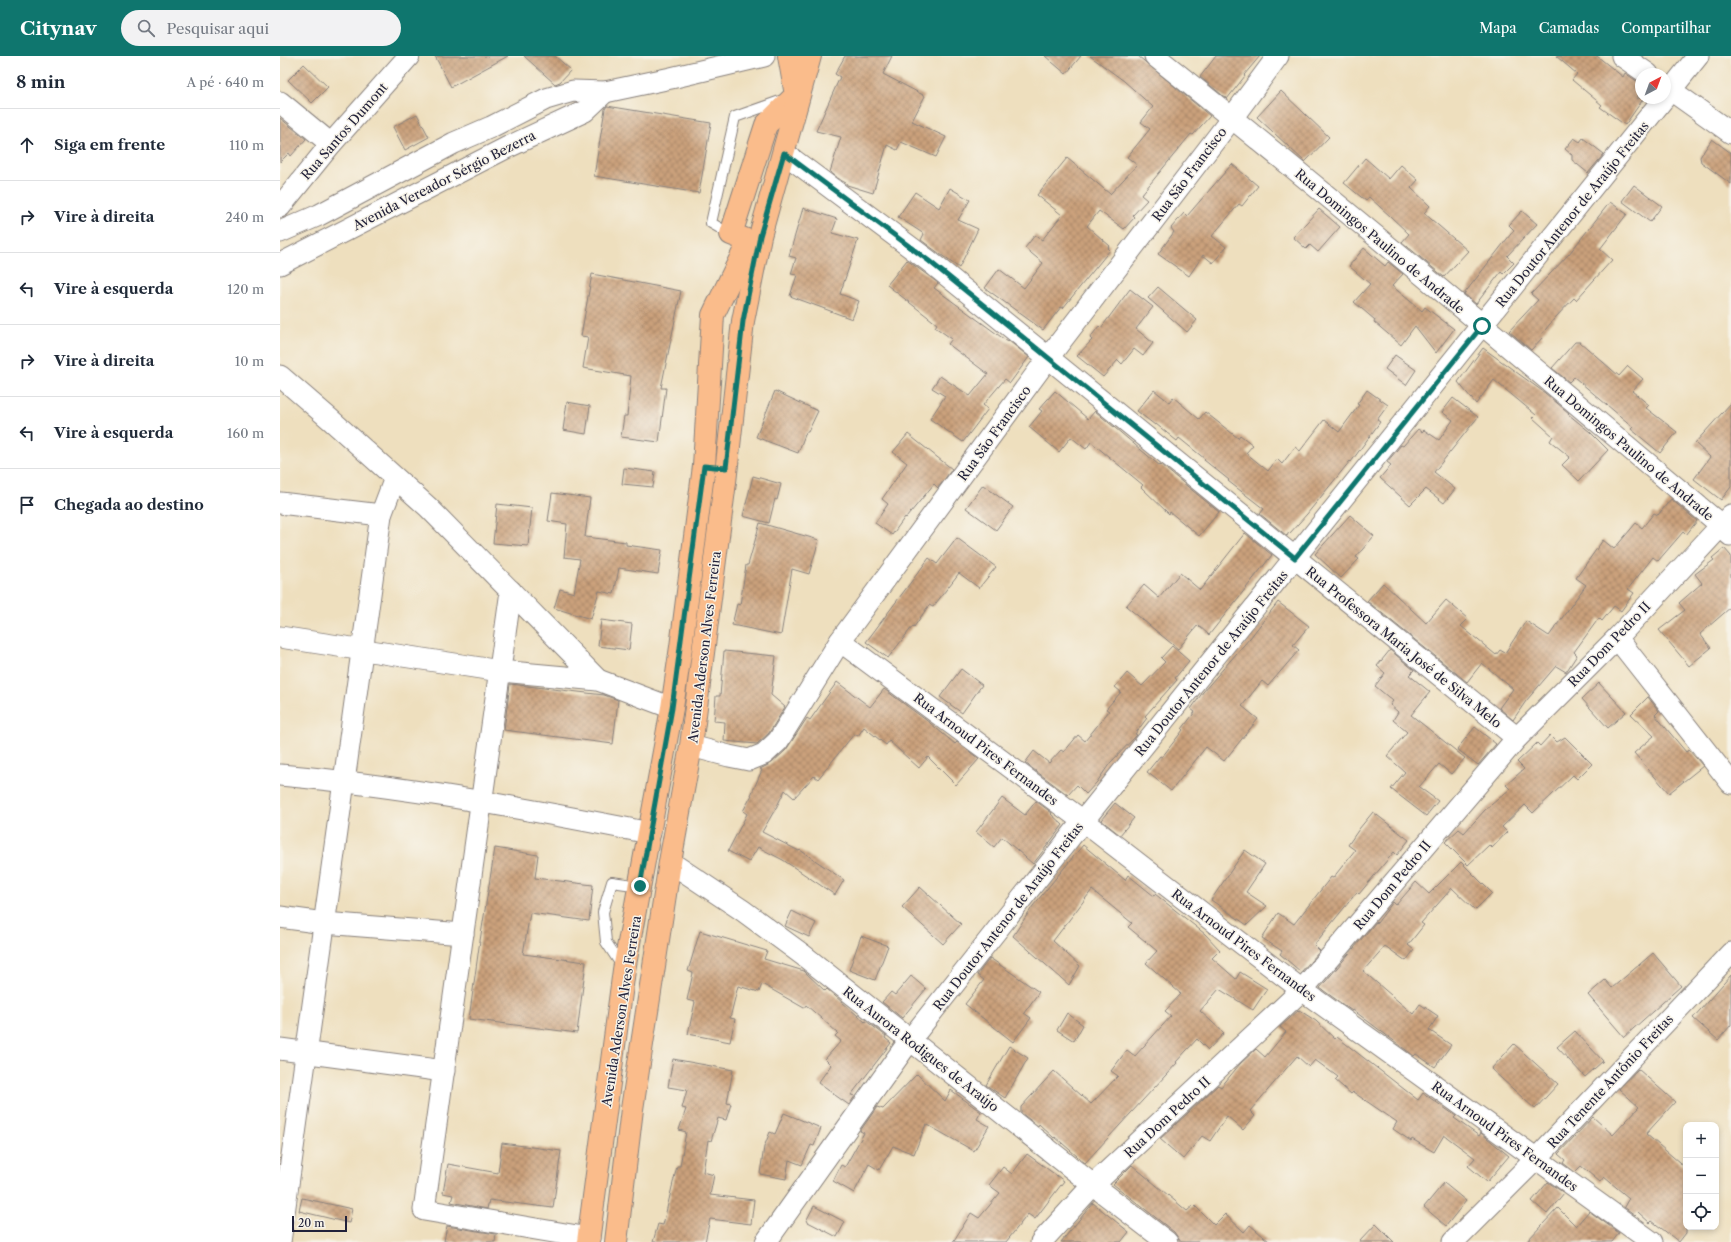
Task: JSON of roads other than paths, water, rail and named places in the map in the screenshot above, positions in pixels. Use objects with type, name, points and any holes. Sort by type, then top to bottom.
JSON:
[{"type":"main road","points":[[749,241],[731,234],[766,125],[796,95],[789,56]]},
{"type":"main road","name":"Avenida Aderson Alves Ferreira","points":[[616,1242],[632,1109],[670,862],[691,746],[743,321],[760,236],[810,56]]},
{"type":"main road","name":"Avenida Aderson Alves Ferreira","points":[[588,1240],[624,970],[672,708],[704,466],[713,315],[749,241]]},
{"type":"street","name":"Rua Santos Dumont","points":[[280,207],[331,144],[409,56]]},
{"type":"street","name":"Avenida Vereador Sérgio Bezerra","points":[[280,232],[319,215],[454,143],[491,127],[546,99],[573,91],[605,92],[764,56]]},
{"type":"street","name":"Rua Domingos Paulino de Andrade","points":[[1155,56],[1232,118],[1482,326],[1728,526]]},
{"type":"street","name":"Rua São Francisco","points":[[691,746],[749,760],[764,754],[782,736],[840,641],[1048,358],[1278,56]]},
{"type":"street","points":[[1622,56],[1639,68]]},
{"type":"street","name":"Rua Doutor Antenor de Araújo Freitas","points":[[1671,85],[1698,56]]},
{"type":"street","points":[[1671,90],[1731,133]]},
{"type":"street","name":"Avenida Vereador Sérgio Bezerra","points":[[280,264],[506,148],[584,111],[605,92]]},
{"type":"street","points":[[280,102],[331,144]]},
{"type":"street","name":"Rua Doutor Antenor de Araújo Freitas","points":[[766,1242],[910,1040],[1083,821],[1482,326],[1655,104]]},
{"type":"street","name":"Rua Professora Maria José de Silva Melo","points":[[784,153],[929,261],[1517,738]]},
{"type":"street","points":[[280,376],[428,507],[598,680]]},
{"type":"street","points":[[704,466],[726,468]]},
{"type":"street","points":[[280,1242],[283,1193],[306,1051],[381,515],[395,478]]},
{"type":"street","points":[[280,503],[381,515]]},
{"type":"street","name":"Rua Dom Pedro II","points":[[1041,1242],[1093,1185],[1302,990],[1517,738],[1728,526]]},
{"type":"street","points":[[511,591],[424,1210],[588,1240]]},
{"type":"street","points":[[280,637],[500,671],[598,680],[672,708]]},
{"type":"street","points":[[1617,638],[1731,783]]},
{"type":"street","name":"Rua Arnoud Pires Fernandes","points":[[840,641],[1083,821],[1302,990],[1652,1242]]},
{"type":"street","points":[[280,775],[344,780],[482,801],[650,833]]},
{"type":"street","name":"Rua Aurora Rodigues de Araújo","points":[[670,862],[742,910],[803,955],[1167,1242]]},
{"type":"street","points":[[280,917],[324,924],[463,934]]},
{"type":"street","name":"Rua Tenente Antônio Freitas","points":[[1453,1242],[1536,1159],[1731,953]]},
{"type":"street","points":[[280,1049],[306,1051],[444,1071]]},
{"type":"lane","points":[[749,241],[726,232],[711,223],[735,117],[796,95]]},
{"type":"lane","points":[[624,970],[606,942],[603,912],[612,882],[640,886]]}]
